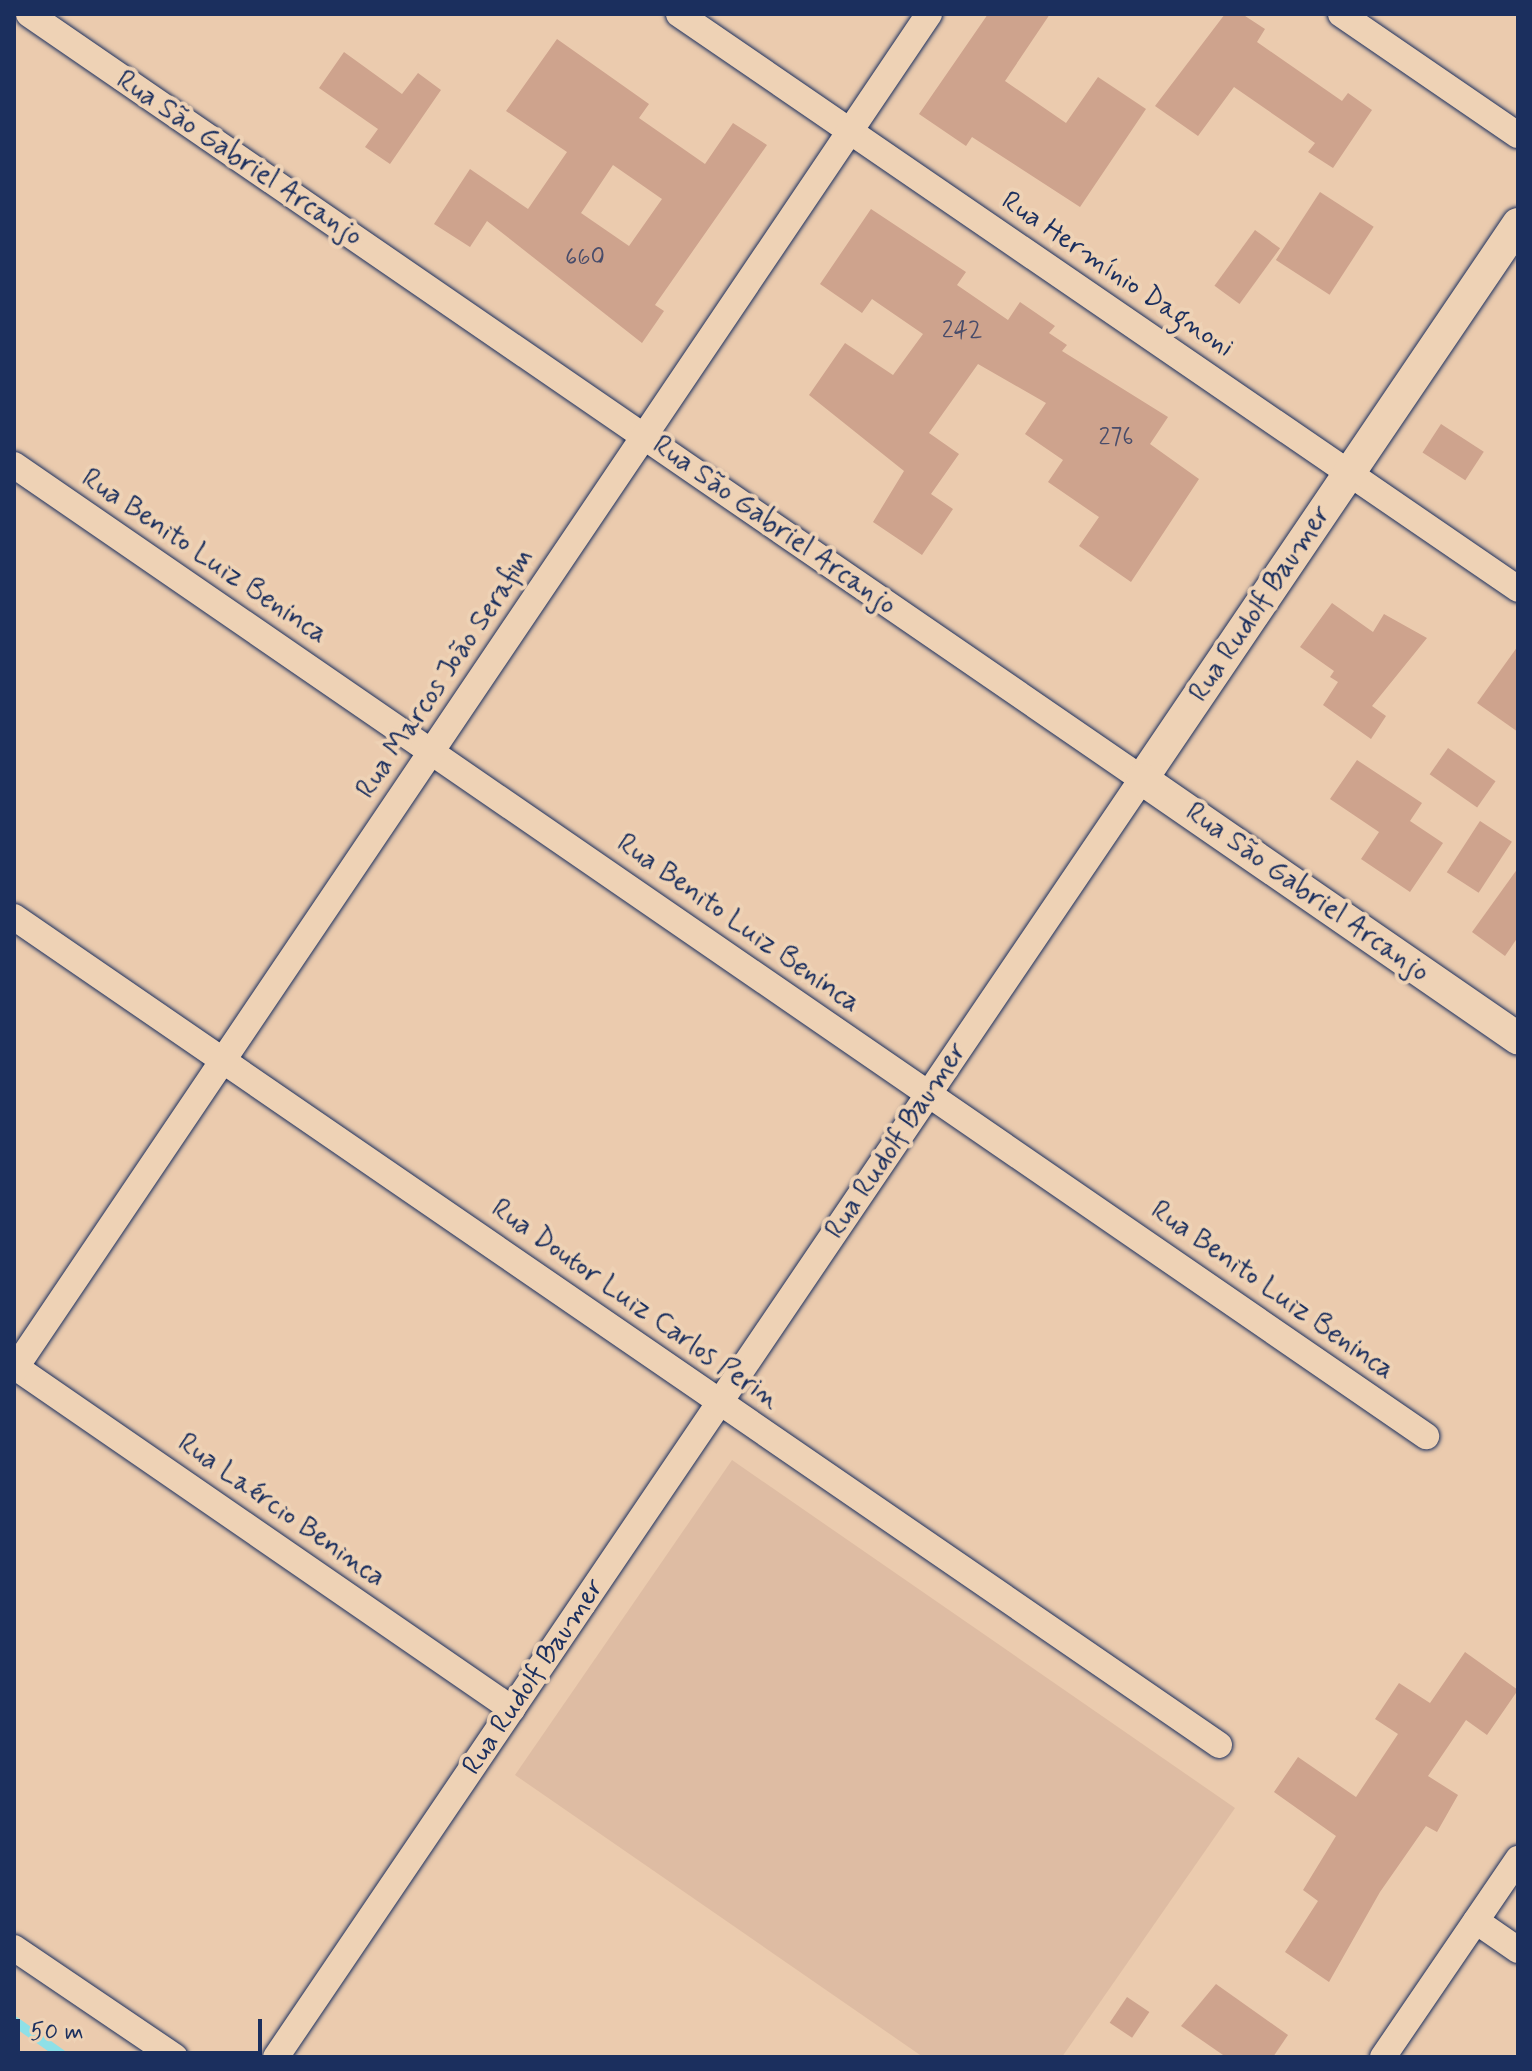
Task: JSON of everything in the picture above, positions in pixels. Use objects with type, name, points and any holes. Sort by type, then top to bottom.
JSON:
[{"type":"street","name":"Rua São Gabriel Arcanjo","points":[[29,14],[1518,1038]]},
{"type":"street","name":"Rua Hermínio Dagnoni","points":[[679,14],[1518,589]]},
{"type":"street","name":"Rua Marcos João Serafim","points":[[15,1368],[929,14]]},
{"type":"street","points":[[1341,14],[1518,135]]},
{"type":"street","name":"Rua Rudolf Baumer","points":[[276,2057],[1518,224]]},
{"type":"street","name":"Rua Benito Luiz Beninca","points":[[14,465],[1426,1436]]},
{"type":"street","name":"Rua Doutor Luiz Carlos Perin","points":[[14,917],[1219,1745]]},
{"type":"street","name":"Rua Laércio Beninca","points":[[15,1368],[512,1709]]},
{"type":"street","points":[[1383,2057],[1518,1859]]},
{"type":"street","points":[[1476,1921],[1518,1950]]},
{"type":"street","points":[[14,1948],[175,2057]]},
{"type":"shaded area","points":[[732,1460],[1235,1808],[1062,2057],[923,2057],[515,1775]]},
{"type":"building","points":[[988,14],[1050,14],[1005,81],[1066,123],[1098,77],[1146,109],[1080,207],[972,137],[966,146],[919,114]]},
{"type":"building","points":[[1225,14],[1242,14],[1265,29],[1257,42],[1342,101],[1348,93],[1372,110],[1333,168],[1308,152],[1315,143],[1234,87],[1198,136],[1155,106]]},
{"type":"building","points":[[557,39],[649,104],[639,118],[705,164],[733,123],[767,145],[655,305],[664,311],[642,343],[487,221],[470,247],[434,224],[470,169],[528,209],[567,152],[506,111]],"holes":[[[613,165],[662,199],[629,246],[581,213]]]},
{"type":"building","points":[[344,52],[402,94],[418,73],[441,90],[390,164],[365,147],[378,129],[319,88]]},
{"type":"building","points":[[1320,192],[1374,227],[1330,295],[1276,260]]},
{"type":"building","points":[[871,209],[966,272],[957,285],[1008,320],[1020,302],[1055,326],[1049,333],[1067,345],[1062,351],[1168,417],[1150,444],[1199,479],[1131,582],[1079,546],[1099,517],[1048,482],[1063,460],[1025,434],[1046,403],[978,364],[929,433],[959,454],[931,494],[953,509],[922,555],[873,522],[904,471],[809,395],[845,343],[893,375],[923,334],[872,299],[862,313],[820,284]]},
{"type":"building","points":[[1255,230],[1280,248],[1240,304],[1214,286]]},
{"type":"building","points":[[1441,424],[1484,452],[1465,480],[1422,453]]},
{"type":"building","points":[[1332,603],[1373,632],[1384,614],[1427,638],[1372,706],[1386,716],[1371,739],[1323,705],[1338,682],[1330,677],[1334,671],[1300,647]]},
{"type":"building","points":[[1518,646],[1518,732],[1477,703]]},
{"type":"building","points":[[1448,748],[1496,781],[1477,807],[1430,774]]},
{"type":"building","points":[[1357,760],[1422,803],[1410,821],[1443,843],[1410,892],[1361,859],[1379,832],[1330,799]]},
{"type":"building","points":[[1480,821],[1512,842],[1479,893],[1447,872]]},
{"type":"building","points":[[1518,868],[1518,937],[1505,956],[1472,932]]},
{"type":"building","points":[[1465,1652],[1518,1690],[1487,1735],[1466,1720],[1428,1776],[1458,1795],[1437,1832],[1426,1826],[1380,1892],[1329,1982],[1285,1952],[1318,1901],[1303,1890],[1336,1836],[1274,1792],[1298,1757],[1356,1797],[1398,1734],[1375,1719],[1399,1683],[1430,1703]]},
{"type":"building","points":[[1216,1984],[1288,2035],[1273,2057],[1226,2057],[1181,2026]]},
{"type":"building","points":[[1127,1997],[1149,2012],[1132,2038],[1110,2023]]},
{"type":"waterway","points":[[14,2021],[65,2057]]}]
